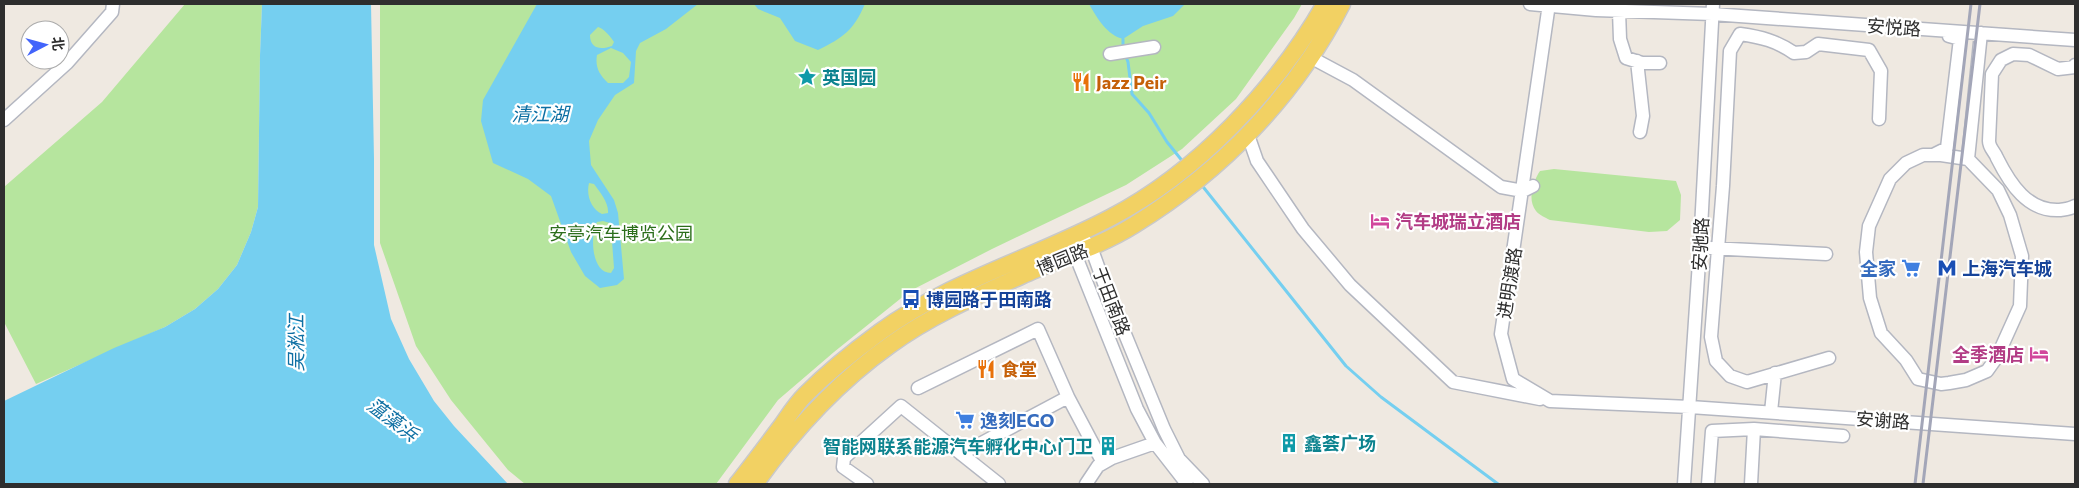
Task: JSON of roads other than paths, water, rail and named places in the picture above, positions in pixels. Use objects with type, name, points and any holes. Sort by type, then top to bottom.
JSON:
[{"type":"main road","name":"博园路","points":[[737,484],[804,396],[881,331],[954,287],[1110,218],[1166,181],[1208,147],[1228,129],[1268,86],[1292,56],[1325,4]]},
{"type":"main road","name":"博园路","points":[[755,484],[802,425],[859,369],[892,344],[962,303],[1026,274],[1091,248],[1133,227],[1180,196],[1248,135],[1280,100],[1342,4]]},
{"type":"street","points":[[4,120],[67,63],[112,12],[113,4]]},
{"type":"street","name":"安悦路","points":[[1530,4],[1619,11],[1712,9],[1982,34],[2075,40]]},
{"type":"street","name":"进明渡路","points":[[1549,5],[1528,189],[1501,334],[1513,379],[1550,401],[1690,407]]},
{"type":"street","name":"安驰路","points":[[1684,484],[1700,248],[1712,9]]},
{"type":"street","points":[[1619,11],[1620,39],[1626,58],[1660,63]]},
{"type":"street","points":[[1933,155],[1947,148],[1953,105],[1960,39],[1949,36],[1949,31]]},
{"type":"street","points":[[1829,358],[1747,382],[1730,376],[1716,361],[1711,337],[1730,51],[1740,34],[1762,37],[1782,45],[1794,54],[1806,52],[1818,44],[1869,50],[1881,71],[1879,119]]},
{"type":"street","points":[[1968,159],[1982,34]]},
{"type":"street","points":[[1110,54],[1154,47]]},
{"type":"street","points":[[2075,65],[2058,69],[2029,55],[2013,54],[2001,60],[1992,74],[1989,141],[1989,146],[1994,151],[2002,169],[2031,204],[2048,210],[2071,209],[2075,206]]},
{"type":"street","points":[[1310,56],[1352,80],[1501,187],[1528,189]]},
{"type":"street","points":[[1637,61],[1643,116],[1640,132]]},
{"type":"street","points":[[1248,135],[1257,161],[1303,229],[1344,278],[1453,382],[1550,401]]},
{"type":"street","points":[[1923,155],[1968,159],[1998,190],[2010,215],[2022,256],[2020,306],[1997,357],[1987,371],[1966,380],[1941,384],[1918,379],[1906,360],[1881,333],[1870,298],[1866,252],[1869,226],[1890,179],[1906,163],[1923,155]]},
{"type":"street","name":"于田南路","points":[[1077,233],[1091,248],[1164,429],[1180,459],[1203,484]]},
{"type":"street","name":"于田南路","points":[[1077,233],[1075,254],[1137,409],[1155,443],[1187,484]]},
{"type":"street","points":[[1700,248],[1826,254]]},
{"type":"street","points":[[918,388],[1038,329],[1068,397],[1103,463]]},
{"type":"street","points":[[1771,412],[1775,373]]},
{"type":"street","points":[[961,454],[1068,397]]},
{"type":"street","points":[[867,484],[843,468],[844,458],[901,406],[1000,484]]},
{"type":"street","name":"安谢路","points":[[1690,407],[2075,434]]},
{"type":"street","points":[[1708,484],[1712,431],[1754,429],[1843,436]]},
{"type":"street","points":[[1751,484],[1754,429]]},
{"type":"street","points":[[1086,484],[1098,466],[1103,463],[1155,443]]},
{"type":"water","points":[[262,4],[371,4],[374,245],[391,319],[409,359],[434,401],[454,426],[508,484],[4,484],[4,401],[114,348],[165,327],[195,309],[218,289],[237,265],[251,232],[258,207]]},
{"type":"water","name":"清江湖","points":[[537,4],[698,4],[666,29],[640,43],[636,51],[634,83],[615,95],[598,120],[589,141],[591,165],[614,200],[618,213],[624,279],[617,285],[600,288],[585,276],[571,252],[551,196],[528,179],[493,163],[481,121],[483,100]],"holes":[[[598,27],[607,33],[614,42],[612,46],[600,48],[594,46],[590,40],[590,35]],[[611,48],[623,53],[631,62],[629,77],[623,83],[608,83],[598,70],[597,55]],[[589,183],[594,184],[606,202],[608,213],[602,214],[595,209],[590,201]],[[597,222],[610,223],[614,268],[611,273],[599,267],[596,260],[593,235]]]},
{"type":"water","points":[[754,4],[865,4],[856,21],[847,32],[818,50],[795,41],[780,18],[758,9]]},
{"type":"water","points":[[1089,4],[1185,4],[1173,16],[1143,26],[1123,39],[1107,30]]},
{"type":"waterway","points":[[1123,39],[1123,49]]},
{"type":"waterway","points":[[1125,54],[1128,62],[1132,94],[1149,113],[1167,142],[1184,163]]},
{"type":"waterway","points":[[1200,183],[1346,366],[1381,397],[1498,484]]},
{"type":"railway","points":[[1915,484],[1971,4]]},
{"type":"railway","points":[[1923,484],[1980,4]]},
{"type":"place","name":"英国园","points":[[807,77]]},
{"type":"place","name":"Jazz Peir","points":[[1081,82]]},
{"type":"place","name":"汽车城瑞立酒店","points":[[1380,221]]},
{"type":"place","name":"全家","points":[[1911,268]]},
{"type":"place","name":"上海汽车城","points":[[1947,268]]},
{"type":"place","name":"博园路于田南路","points":[[911,299]]},
{"type":"place","name":"全季酒店","points":[[2039,354]]},
{"type":"place","name":"食堂","points":[[986,369]]},
{"type":"place","name":"逸刻EGO","points":[[965,420]]},
{"type":"place","name":"鑫荟广场","points":[[1289,443]]},
{"type":"place","name":"智能网联系能源汽车孵化中心门卫","points":[[1108,446]]},
{"type":"park label","name":"安亭汽车博览公园","points":[[621,233]]},
{"type":"water label","name":"吴淞江","points":[[295,343]]},
{"type":"water label","name":"蕰藻浜","points":[[393,419]]}]
